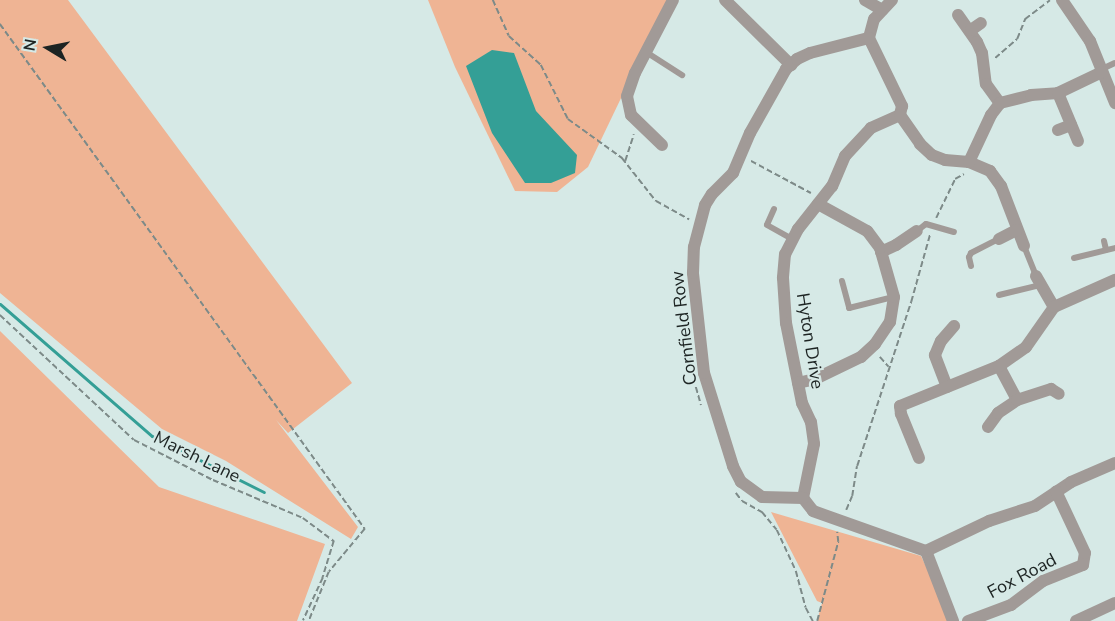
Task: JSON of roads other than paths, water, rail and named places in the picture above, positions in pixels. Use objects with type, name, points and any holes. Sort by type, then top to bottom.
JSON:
[{"type":"street","points":[[662,146],[634,118],[627,106],[627,96],[645,52],[674,0]]},
{"type":"street","points":[[725,0],[791,65],[810,53],[869,38]]},
{"type":"street","points":[[865,0],[882,10]]},
{"type":"street","points":[[892,0],[874,19],[869,38],[903,106],[900,115],[920,144],[932,155],[945,160],[969,162],[990,171],[1001,186],[1024,246]]},
{"type":"street","points":[[1062,0],[1090,41],[1115,103]]},
{"type":"street","points":[[958,15],[976,27],[986,84],[1000,103]]},
{"type":"street","name":"Cornfield Row","points":[[791,65],[750,133],[733,173],[712,194],[705,205],[694,247],[693,273],[704,373],[733,466],[741,482],[762,497],[803,498]]},
{"type":"street","points":[[969,162],[991,115],[1000,103],[1031,95],[1058,93],[1102,71]]},
{"type":"street","points":[[1058,93],[1077,141]]},
{"type":"street","name":"Hyton Drive","points":[[803,498],[814,444],[811,422],[802,403],[783,296],[785,254],[792,239],[832,186],[845,156],[871,128],[900,115]]},
{"type":"street","points":[[1058,130],[1071,125]]},
{"type":"street","points":[[798,383],[836,370],[861,357],[872,347],[890,322],[894,297],[881,252],[867,231],[820,202]]},
{"type":"street","points":[[999,239],[1017,230]]},
{"type":"street","points":[[881,252],[896,246],[917,231]]},
{"type":"street","points":[[1038,280],[1054,307]]},
{"type":"street","points":[[919,458],[901,414],[900,406],[999,366],[1026,347],[1054,307],[1115,280]]},
{"type":"street","points":[[947,387],[935,355],[941,341],[954,326]]},
{"type":"street","points":[[999,366],[1017,400]]},
{"type":"street","points":[[988,427],[998,413],[1017,400],[1051,389],[1059,394]]},
{"type":"street","points":[[803,498],[813,511],[926,551],[989,521],[1035,506],[1056,491],[1115,463]]},
{"type":"street","name":"Fox Road","points":[[968,621],[1011,605],[1043,581],[1083,565],[1085,553],[1056,491]]},
{"type":"street","points":[[926,551],[953,621]]},
{"type":"street","points":[[1076,621],[1115,603]]},
{"type":"lane","points":[[645,52],[682,75]]},
{"type":"lane","points":[[1102,71],[1115,63]]},
{"type":"lane","points":[[774,209],[767,225],[792,239]]},
{"type":"lane","points":[[917,231],[926,224],[954,232]]},
{"type":"lane","points":[[971,266],[969,257],[971,253],[999,239]]},
{"type":"lane","points":[[1104,241],[1106,250]]},
{"type":"lane","points":[[999,295],[1038,280],[1024,246]]},
{"type":"lane","points":[[1074,258],[1115,248]]},
{"type":"lane","points":[[842,281],[849,308],[894,297]]},
{"type":"water","points":[[492,50],[514,53],[536,111],[577,155],[575,173],[551,183],[525,183],[492,133],[466,66]]},
{"type":"waterway","points":[[0,304],[152,436],[264,492]]}]
